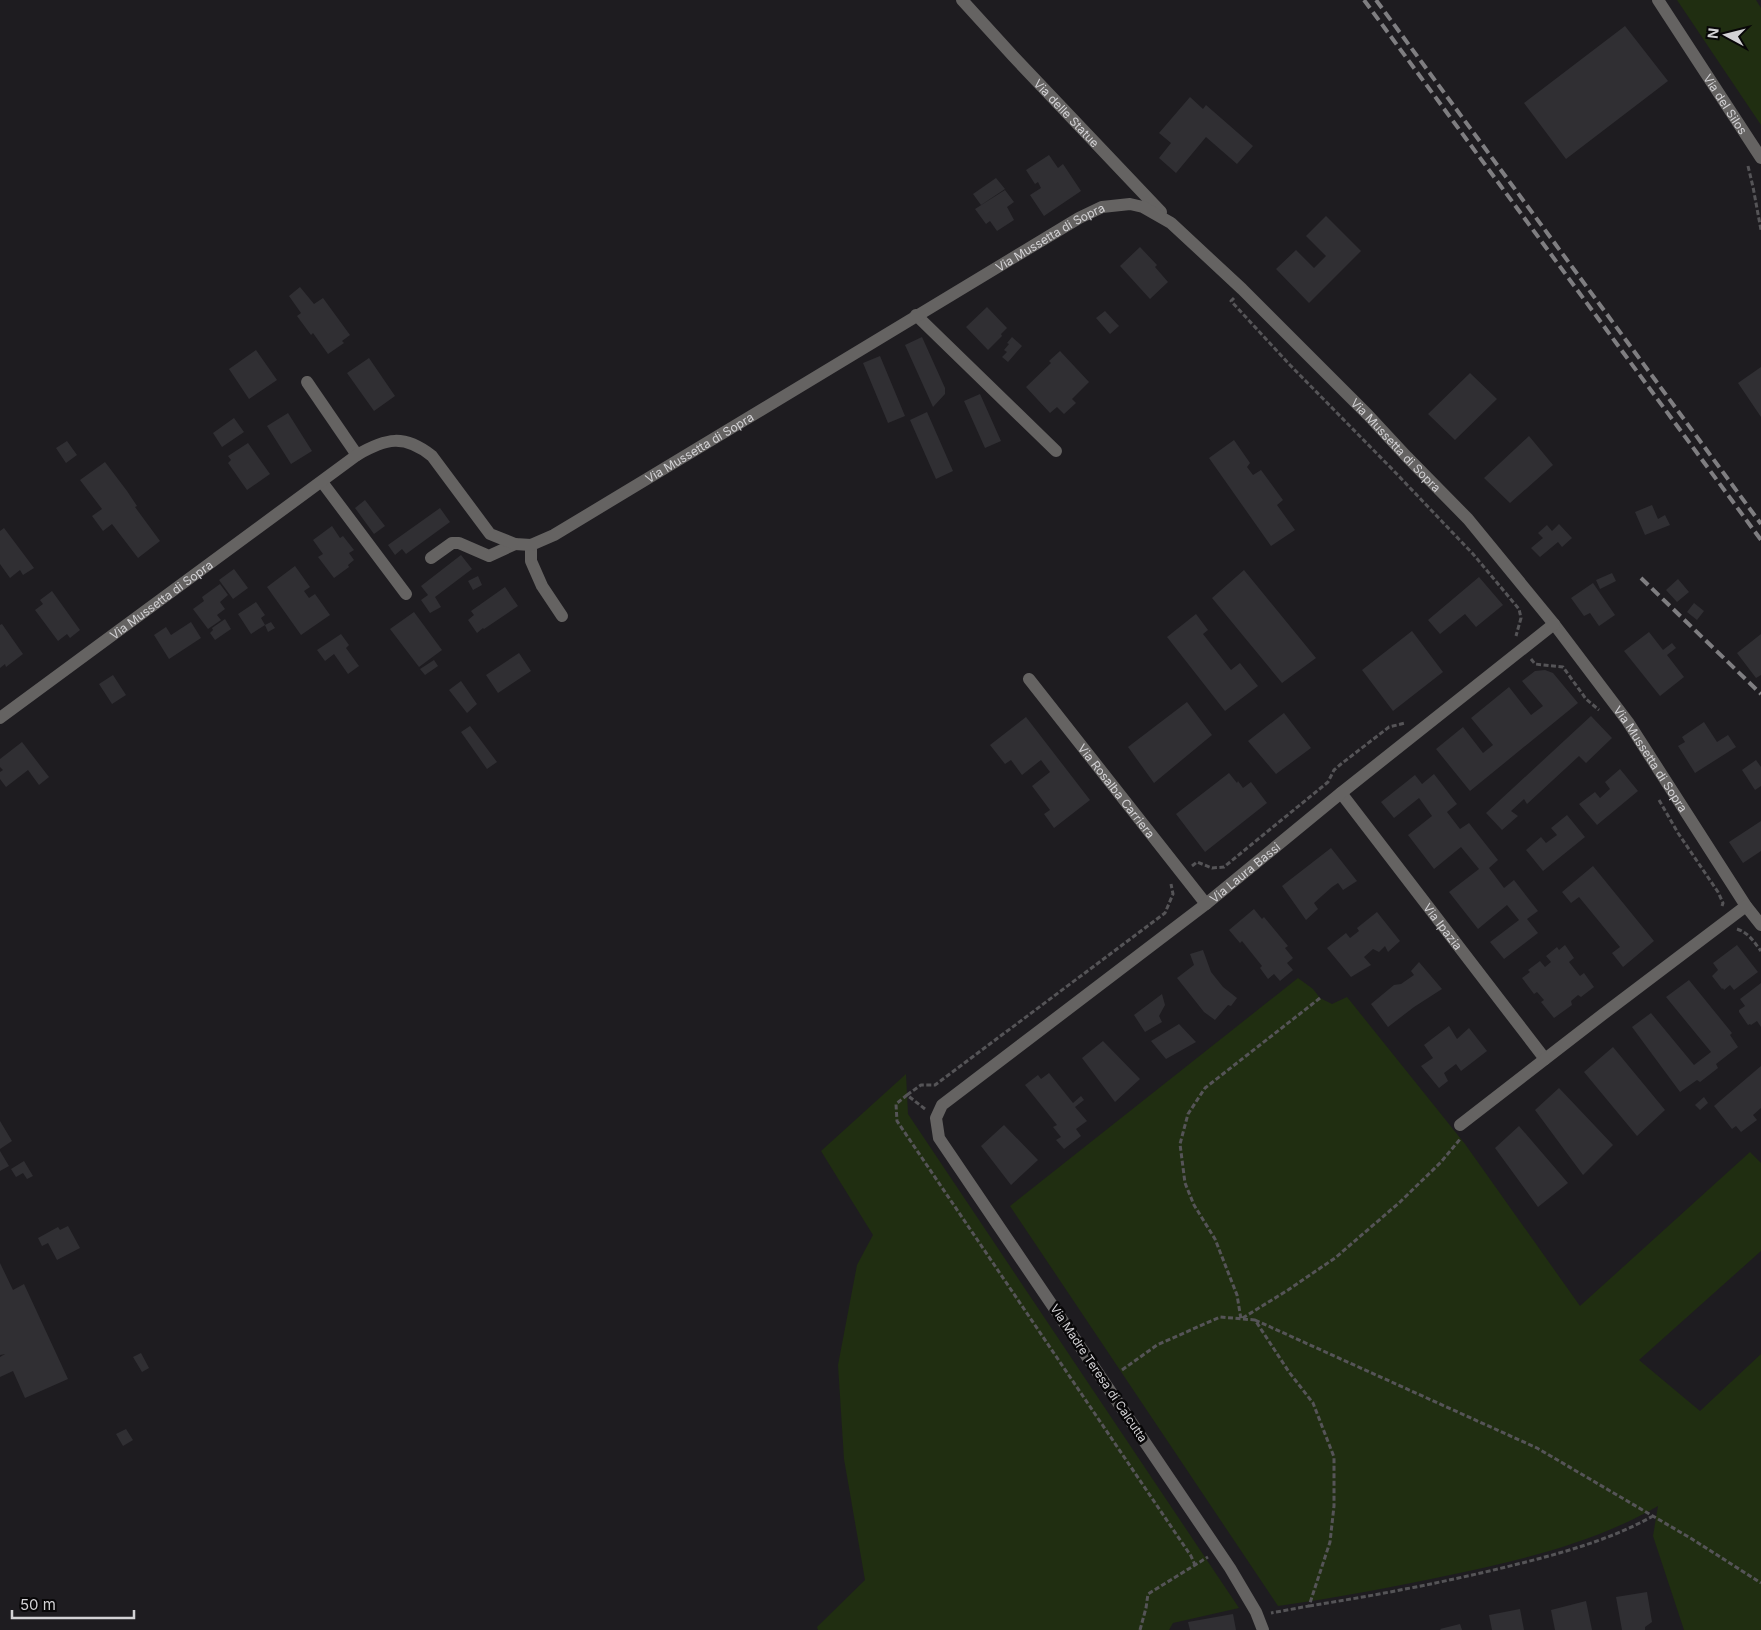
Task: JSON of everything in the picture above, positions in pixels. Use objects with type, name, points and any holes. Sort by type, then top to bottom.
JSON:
[{"type":"street","name":"Via delle Statue","points":[[962,0],[1172,223]]},
{"type":"street","name":"Via del Silos","points":[[1658,0],[1761,158]]},
{"type":"street","name":"Via Mussetta di Sopra","points":[[0,718],[374,445],[392,441],[407,441],[421,448],[438,464],[490,534],[515,544],[531,545],[554,536],[1079,218],[1102,207],[1130,204],[1143,207],[1172,223],[1242,289],[1468,519],[1554,624],[1628,722],[1746,906],[1761,925]]},
{"type":"street","points":[[916,315],[1056,450]]},
{"type":"street","points":[[307,382],[357,456]]},
{"type":"street","points":[[322,482],[406,594]]},
{"type":"street","name":"Via Mussetta di Sopra","points":[[431,558],[452,543],[459,543],[489,556],[515,544]]},
{"type":"street","points":[[531,545],[532,561],[542,586],[562,616]]},
{"type":"street","name":"Via Laura Bassi","points":[[936,1118],[942,1105],[1206,904],[1341,793],[1554,624]]},
{"type":"street","name":"Via Rosalba Carriera","points":[[1029,679],[1206,904]]},
{"type":"street","name":"Via Ipazia","points":[[1341,793],[1545,1059]]},
{"type":"street","points":[[1460,1132],[1545,1059],[1746,906]]},
{"type":"street","name":"Via Madre Teresa di Calcutta","points":[[936,1118],[939,1138],[1230,1568],[1256,1612],[1263,1630]]},
{"type":"path","points":[[1242,289],[1231,301],[1296,372],[1473,554],[1519,609],[1521,618],[1514,639],[1522,649],[1535,664],[1562,667],[1586,699],[1595,705],[1603,715]]},
{"type":"path","points":[[1195,1565],[1191,1556],[897,1121],[896,1104],[921,1085],[935,1085],[1165,913],[1173,894],[1170,881],[1197,862],[1212,868],[1224,867],[1328,782],[1334,770],[1389,727],[1404,724],[1412,718]]},
{"type":"path","points":[[1658,798],[1678,833],[1718,892],[1723,903],[1721,914],[1734,928],[1743,931],[1751,938],[1761,951]]},
{"type":"path","points":[[1241,1319],[1237,1295],[1215,1239],[1194,1205],[1185,1182],[1180,1144],[1188,1114],[1205,1088],[1320,998]]},
{"type":"path","points":[[907,1095],[936,1118]]},
{"type":"path","points":[[1241,1319],[1335,1258],[1400,1202],[1441,1162],[1460,1132]]},
{"type":"path","points":[[1122,1370],[1157,1345],[1220,1317],[1255,1320],[1537,1448],[1654,1516],[1761,1583]]},
{"type":"path","points":[[1255,1320],[1289,1372],[1314,1403],[1334,1457],[1334,1506],[1330,1542],[1309,1606]]},
{"type":"path","points":[[1265,1614],[1461,1578],[1576,1549],[1639,1524],[1654,1516]]},
{"type":"path","points":[[1140,1630],[1148,1594],[1217,1550]]},
{"type":"green space","points":[[1677,0],[1756,0],[1761,8],[1761,125]]},
{"type":"green space","points":[[1298,978],[1313,989],[1320,998],[1332,1004],[1347,997],[1465,1144],[1580,1306],[1750,1152],[1761,1163],[1761,1251],[1639,1360],[1700,1411],[1761,1354],[1761,1630],[1684,1630],[1653,1536],[1658,1506],[1634,1519],[1557,1549],[1407,1584],[1278,1606],[1010,1206]]},
{"type":"green space","points":[[906,1074],[908,1114],[1239,1608],[1173,1623],[1169,1630],[818,1630],[817,1627],[865,1580],[844,1459],[838,1365],[857,1265],[873,1235],[821,1151]]},
{"type":"building","points":[[1625,26],[1668,81],[1566,159],[1524,103]]},
{"type":"building","points":[[1190,97],[1203,109],[1206,105],[1253,146],[1237,164],[1206,137],[1176,173],[1159,158],[1171,143],[1159,133]]},
{"type":"building","points":[[1049,155],[1058,168],[1063,164],[1081,191],[1044,216],[1030,195],[1041,188],[1038,182],[1035,184],[1026,170]]},
{"type":"building","points":[[996,178],[1005,189],[981,205],[973,194]]},
{"type":"building","points":[[1005,190],[1014,202],[1007,207],[1014,220],[997,231],[990,221],[986,224],[975,209]]},
{"type":"building","points":[[1326,216],[1361,251],[1309,303],[1276,269],[1296,250],[1314,268],[1326,256],[1306,236]]},
{"type":"building","points":[[1140,247],[1157,265],[1155,267],[1168,282],[1150,299],[1120,266]]},
{"type":"building","points":[[300,287],[314,304],[323,298],[350,335],[342,341],[344,343],[328,354],[313,333],[311,335],[297,316],[301,313],[289,296]]},
{"type":"building","points":[[987,307],[1007,328],[988,350],[966,327]]},
{"type":"building","points":[[1105,311],[1119,326],[1110,334],[1096,318]]},
{"type":"building","points":[[922,337],[945,388],[945,394],[933,407],[905,345]]},
{"type":"building","points":[[1012,337],[1022,346],[1008,362],[1002,357],[1007,352],[1004,350]]},
{"type":"building","points":[[256,350],[277,380],[249,399],[229,369]]},
{"type":"building","points":[[1060,351],[1089,382],[1072,399],[1076,403],[1064,414],[1057,407],[1050,413],[1026,387],[1051,363],[1049,361]]},
{"type":"building","points":[[880,356],[905,416],[888,423],[863,363]]},
{"type":"building","points":[[369,358],[395,396],[374,411],[347,373]]},
{"type":"building","points":[[1761,367],[1761,417],[1738,383]]},
{"type":"building","points":[[1470,373],[1497,399],[1455,440],[1428,414]]},
{"type":"building","points":[[980,394],[1001,441],[985,448],[964,401]]},
{"type":"building","points":[[927,412],[953,471],[936,479],[910,420]]},
{"type":"building","points":[[288,413],[312,451],[291,464],[267,426]]},
{"type":"building","points":[[234,418],[244,432],[222,447],[213,433]]},
{"type":"building","points":[[1529,436],[1553,465],[1510,503],[1484,478]]},
{"type":"building","points":[[1234,440],[1250,463],[1247,467],[1253,475],[1261,470],[1283,500],[1277,505],[1295,530],[1271,546],[1209,458]]},
{"type":"building","points":[[67,441],[77,455],[66,463],[56,448]]},
{"type":"building","points":[[248,443],[270,474],[247,490],[228,463],[231,460],[228,456]]},
{"type":"building","points":[[105,462],[160,541],[138,558],[112,524],[103,531],[92,516],[102,509],[80,480]]},
{"type":"building","points":[[365,500],[385,526],[374,534],[355,508]]},
{"type":"building","points":[[1652,505],[1658,519],[1665,515],[1670,525],[1645,535],[1635,512]]},
{"type":"building","points":[[440,508],[450,522],[406,554],[402,549],[395,555],[388,545]]},
{"type":"building","points":[[1559,524],[1572,538],[1562,547],[1558,542],[1540,557],[1531,548],[1543,538],[1538,533],[1547,525],[1552,531]]},
{"type":"building","points":[[332,526],[340,538],[343,536],[354,550],[349,553],[354,560],[348,565],[349,567],[334,578],[318,557],[323,554],[313,540]]},
{"type":"building","points":[[4,528],[34,568],[23,575],[20,570],[10,578],[0,564],[0,531]]},
{"type":"building","points":[[461,555],[472,569],[435,597],[441,607],[430,613],[421,600],[428,595],[421,586]]},
{"type":"building","points":[[295,566],[310,587],[304,591],[309,598],[315,594],[330,615],[301,635],[267,587]]},
{"type":"building","points":[[234,569],[248,588],[233,599],[219,580]]},
{"type":"building","points":[[1244,570],[1316,658],[1282,683],[1212,598]]},
{"type":"building","points":[[1612,573],[1616,581],[1600,589],[1596,580]]},
{"type":"building","points":[[478,576],[482,585],[473,590],[468,581]]},
{"type":"building","points":[[1479,577],[1503,605],[1476,627],[1465,614],[1440,634],[1428,620]]},
{"type":"building","points":[[1678,579],[1689,592],[1677,602],[1666,590]]},
{"type":"building","points":[[1593,583],[1615,615],[1599,626],[1590,613],[1584,616],[1571,598]]},
{"type":"building","points":[[220,584],[228,595],[220,602],[225,609],[217,615],[221,620],[208,629],[193,609],[204,601],[202,597]]},
{"type":"building","points":[[505,587],[518,606],[477,633],[468,620],[474,615],[471,611]]},
{"type":"building","points":[[52,591],[80,630],[70,638],[67,634],[58,641],[35,610],[43,604],[40,600]]},
{"type":"building","points":[[256,602],[265,615],[261,618],[265,625],[251,634],[238,614]]},
{"type":"building","points":[[1694,603],[1704,611],[1697,620],[1687,612]]},
{"type":"building","points":[[414,612],[442,650],[419,667],[390,629]]},
{"type":"building","points":[[1196,614],[1208,630],[1203,634],[1231,670],[1240,663],[1258,686],[1225,711],[1167,637]]},
{"type":"building","points":[[225,619],[231,629],[215,640],[210,633],[213,630],[212,628]]},
{"type":"building","points":[[191,622],[201,638],[169,659],[154,635],[166,627],[171,635]]},
{"type":"building","points":[[271,622],[275,628],[268,632],[265,625]]},
{"type":"building","points":[[2,624],[23,654],[6,667],[5,664],[0,668],[0,625]]},
{"type":"building","points":[[1412,631],[1443,672],[1393,711],[1362,670]]},
{"type":"building","points":[[1649,632],[1663,650],[1672,643],[1676,648],[1667,655],[1684,677],[1660,696],[1624,651]]},
{"type":"building","points":[[341,634],[349,645],[346,648],[359,666],[348,674],[334,654],[325,661],[317,650]]},
{"type":"building","points":[[1761,634],[1761,675],[1756,678],[1737,653]]},
{"type":"building","points":[[519,653],[531,671],[498,693],[486,675]]},
{"type":"building","points":[[434,660],[438,666],[425,675],[420,669]]},
{"type":"building","points":[[1545,670],[1553,673],[1578,703],[1470,791],[1436,749],[1463,727],[1483,753],[1493,745],[1471,718],[1509,687],[1531,715],[1543,706],[1522,681],[1535,671]]},
{"type":"building","points":[[113,675],[126,695],[112,704],[99,684]]},
{"type":"building","points":[[461,681],[477,704],[467,713],[449,690]]},
{"type":"building","points":[[1187,702],[1212,735],[1154,783],[1128,747]]},
{"type":"building","points":[[1284,713],[1311,748],[1276,774],[1248,741]]},
{"type":"building","points":[[1591,716],[1612,738],[1586,763],[1579,756],[1527,804],[1524,799],[1511,811],[1518,816],[1502,830],[1486,813]]},
{"type":"building","points":[[1026,717],[1090,800],[1054,828],[1044,814],[1050,810],[1032,786],[1050,772],[1041,760],[1022,775],[1011,760],[1005,764],[990,745]]},
{"type":"building","points":[[1704,722],[1717,742],[1728,735],[1736,747],[1695,773],[1678,746],[1685,742],[1682,737]]},
{"type":"building","points":[[470,726],[497,762],[487,769],[461,732]]},
{"type":"building","points":[[22,742],[49,777],[39,785],[28,770],[6,787],[0,779],[0,772],[3,770],[0,767],[0,759]]},
{"type":"building","points":[[1756,760],[1761,767],[1761,786],[1755,790],[1742,770]]},
{"type":"building","points":[[1620,769],[1638,791],[1597,825],[1579,804],[1595,792],[1600,798],[1610,789],[1605,782]]},
{"type":"building","points":[[1229,773],[1243,788],[1251,782],[1267,803],[1205,852],[1176,814]]},
{"type":"building","points":[[1434,774],[1457,804],[1447,812],[1460,829],[1469,823],[1498,860],[1489,868],[1504,888],[1514,880],[1538,911],[1527,919],[1538,933],[1504,959],[1490,942],[1519,920],[1507,905],[1478,929],[1449,892],[1479,869],[1461,847],[1434,869],[1408,835],[1432,816],[1419,798],[1394,818],[1381,802],[1415,775],[1422,784]]},
{"type":"building","points":[[1567,815],[1585,837],[1543,871],[1526,850],[1541,837],[1546,843],[1557,835],[1551,828]]},
{"type":"building","points":[[1761,821],[1761,851],[1743,863],[1729,842]]},
{"type":"building","points":[[1331,848],[1357,881],[1343,890],[1338,883],[1332,887],[1314,903],[1318,909],[1306,920],[1282,886]]},
{"type":"building","points":[[1593,866],[1654,941],[1623,967],[1612,953],[1620,947],[1579,897],[1571,903],[1562,892]]},
{"type":"building","points":[[1254,909],[1262,919],[1264,917],[1288,946],[1285,948],[1293,958],[1287,963],[1293,970],[1280,981],[1274,974],[1268,979],[1260,968],[1262,966],[1242,941],[1240,943],[1229,930]]},
{"type":"building","points":[[1377,912],[1400,941],[1388,952],[1385,946],[1379,952],[1373,949],[1364,957],[1371,965],[1351,977],[1327,948],[1346,933],[1350,938],[1359,931],[1357,928]]},
{"type":"building","points":[[1565,945],[1574,958],[1569,962],[1580,976],[1584,973],[1594,987],[1581,997],[1578,995],[1571,1001],[1572,1005],[1554,1018],[1541,1002],[1544,1000],[1537,992],[1534,994],[1522,978],[1530,972],[1528,970],[1540,961],[1545,967],[1551,962],[1546,956],[1557,947],[1559,950]]},
{"type":"building","points":[[1737,945],[1758,972],[1734,990],[1730,985],[1724,990],[1712,976],[1718,970],[1713,963]]},
{"type":"building","points":[[1203,950],[1211,972],[1223,987],[1237,998],[1215,1020],[1204,1012],[1177,978],[1194,965],[1190,954]]},
{"type":"building","points":[[1419,962],[1442,989],[1388,1027],[1371,1004],[1394,985],[1401,984],[1414,975],[1411,971]]},
{"type":"building","points":[[1689,980],[1732,1033],[1730,1035],[1738,1047],[1716,1064],[1718,1068],[1700,1082],[1697,1080],[1680,1092],[1632,1027],[1651,1013],[1694,1065],[1711,1052],[1666,997]]},
{"type":"building","points":[[1761,983],[1761,1027],[1757,1021],[1748,1025],[1739,1010],[1745,1006],[1740,999]]},
{"type":"building","points":[[1162,994],[1165,1005],[1159,1016],[1162,1022],[1145,1032],[1134,1015]]},
{"type":"building","points":[[1179,1024],[1196,1042],[1166,1059],[1151,1041]]},
{"type":"building","points":[[1449,1026],[1457,1039],[1469,1028],[1487,1051],[1461,1071],[1456,1064],[1444,1073],[1448,1081],[1439,1088],[1421,1066],[1433,1058],[1424,1045]]},
{"type":"building","points":[[1103,1041],[1140,1079],[1115,1102],[1082,1058]]},
{"type":"building","points":[[1613,1047],[1665,1110],[1637,1136],[1584,1072]]},
{"type":"building","points":[[1761,1066],[1761,1108],[1753,1115],[1757,1120],[1741,1132],[1736,1126],[1732,1129],[1714,1106]]},
{"type":"building","points":[[1049,1073],[1073,1103],[1081,1096],[1084,1100],[1075,1107],[1087,1121],[1076,1129],[1081,1136],[1064,1149],[1056,1140],[1061,1137],[1053,1127],[1057,1125],[1025,1085],[1038,1075],[1041,1079]]},
{"type":"building","points":[[1559,1088],[1613,1145],[1583,1175],[1535,1110]]},
{"type":"building","points":[[1704,1097],[1708,1103],[1700,1110],[1695,1105]]},
{"type":"building","points":[[0,1121],[12,1141],[0,1149]]},
{"type":"building","points":[[1004,1125],[1038,1160],[1011,1185],[981,1146]]},
{"type":"building","points":[[1519,1126],[1568,1183],[1538,1207],[1495,1148]]},
{"type":"building","points":[[0,1151],[9,1166],[0,1171]]},
{"type":"building","points":[[24,1161],[33,1176],[27,1179],[23,1173],[16,1177],[11,1169]]},
{"type":"building","points":[[68,1226],[80,1248],[57,1260],[48,1243],[42,1246],[38,1238],[58,1227],[60,1230]]},
{"type":"building","points":[[0,1263],[13,1290],[24,1284],[68,1379],[25,1398],[13,1371],[0,1377],[0,1357],[5,1354],[0,1355]]},
{"type":"building","points":[[141,1353],[149,1368],[142,1372],[133,1357]]},
{"type":"building","points":[[126,1429],[133,1440],[123,1446],[116,1434]]},
{"type":"building","points":[[1647,1592],[1652,1622],[1645,1627],[1645,1630],[1622,1630],[1616,1597]]},
{"type":"building","points":[[1586,1601],[1592,1630],[1555,1630],[1551,1610]]},
{"type":"building","points":[[1520,1609],[1524,1630],[1492,1630],[1489,1615]]},
{"type":"building","points":[[1233,1614],[1236,1630],[1190,1630],[1188,1622]]},
{"type":"building","points":[[1460,1624],[1462,1630],[1440,1629]]},
{"type":"railway","points":[[1364,0],[1761,540]]},
{"type":"railway","points":[[1376,0],[1761,524]]},
{"type":"railway","points":[[1641,578],[1761,694]]}]
